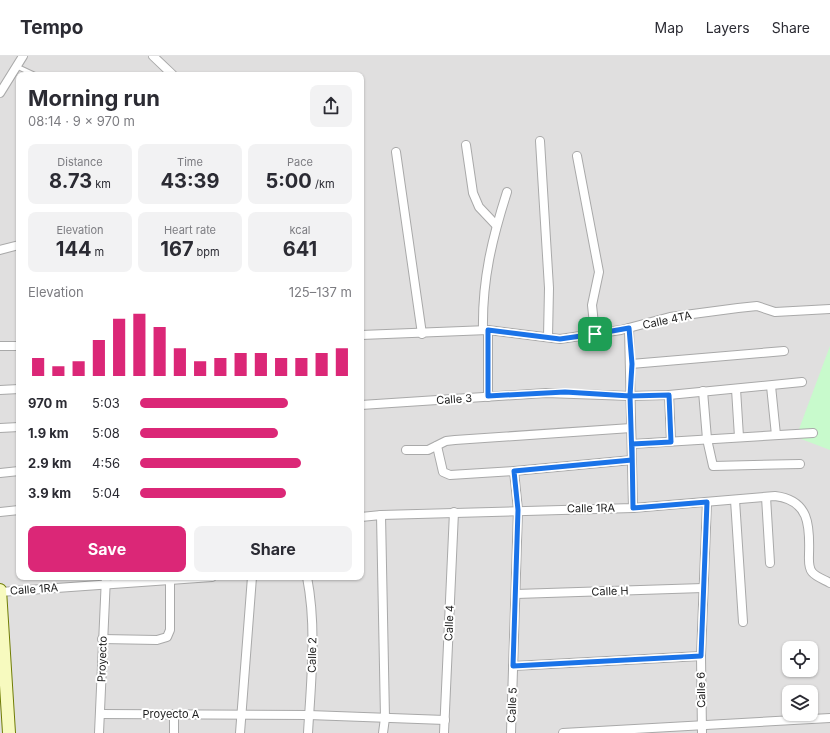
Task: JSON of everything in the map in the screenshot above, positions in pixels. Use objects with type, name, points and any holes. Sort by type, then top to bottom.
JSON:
[{"type":"main road","points":[[0,591],[9,733]]},
{"type":"street","points":[[0,93],[18,67],[23,56]]},
{"type":"street","points":[[153,56],[170,72]]},
{"type":"street","points":[[540,141],[549,288],[548,337]]},
{"type":"street","points":[[466,145],[472,193],[479,207],[496,225]]},
{"type":"street","points":[[396,152],[422,334]]},
{"type":"street","points":[[577,156],[599,272],[592,305],[595,334]]},
{"type":"street","points":[[488,396],[486,330],[482,300],[487,264],[496,225],[507,192]]},
{"type":"street","points":[[0,250],[16,246]]},
{"type":"street","name":"Calle 4TA","points":[[364,335],[422,334],[486,330],[560,339],[629,328],[670,317],[738,308],[758,306],[775,312],[830,309]]},
{"type":"street","points":[[629,328],[632,364],[630,396],[633,508]]},
{"type":"street","points":[[0,346],[16,346]]},
{"type":"street","points":[[632,364],[784,351]]},
{"type":"street","name":"Calle 3","points":[[364,405],[565,392],[630,396],[669,395],[802,382]]},
{"type":"street","points":[[771,386],[776,435]]},
{"type":"street","points":[[0,390],[16,389]]},
{"type":"street","points":[[736,389],[739,438]]},
{"type":"street","points":[[703,391],[707,439],[714,467],[800,464]]},
{"type":"street","points":[[669,395],[671,442]]},
{"type":"street","points":[[0,428],[16,427]]},
{"type":"street","points":[[406,450],[428,450],[446,441],[455,440],[632,428]]},
{"type":"street","points":[[632,444],[813,433]]},
{"type":"street","points":[[437,446],[443,472],[446,474],[514,471],[632,460]]},
{"type":"street","points":[[0,473],[16,471]]},
{"type":"street","name":"Calle 5","points":[[511,733],[518,510],[514,471]]},
{"type":"street","points":[[766,497],[770,563]]},
{"type":"street","name":"Calle 1RA","points":[[364,517],[381,514],[633,508],[766,497],[784,497],[793,501],[802,510],[808,520],[809,568],[812,572],[830,583]]},
{"type":"street","points":[[735,500],[743,622]]},
{"type":"street","name":"Calle 6","points":[[702,730],[701,656],[707,502]]},
{"type":"street","points":[[0,512],[16,510]]},
{"type":"street","name":"Calle 4","points":[[444,733],[454,512]]},
{"type":"street","points":[[381,514],[385,718],[383,733]]},
{"type":"street","points":[[102,639],[157,640],[168,637],[170,630],[170,580]]},
{"type":"street","name":"Calle 1RA","points":[[0,591],[106,581],[170,580]]},
{"type":"street","points":[[240,733],[252,580]]},
{"type":"street","name":"Calle 2","points":[[308,580],[311,595],[313,654],[308,733]]},
{"type":"street","name":"Proyecto","points":[[98,733],[106,581]]},
{"type":"street","name":"Calle H","points":[[516,594],[703,588]]},
{"type":"street","points":[[513,666],[701,656]]},
{"type":"street","name":"Proyecto A","points":[[100,714],[309,715],[445,720]]},
{"type":"street","points":[[174,714],[174,733]]},
{"type":"street","points":[[563,733],[702,730],[830,718]]},
{"type":"lane","points":[[18,67],[29,72]]},
{"type":"shaded area","points":[[0,56],[830,56],[830,733],[0,733]]},
{"type":"green space","points":[[830,346],[830,450],[796,437]]},
{"type":"route","points":[[595,334],[560,339],[488,330],[488,396],[565,392],[630,396],[632,460],[570,464],[514,471],[518,510],[513,666],[701,656],[707,502],[633,508],[632,444],[671,442],[669,395],[630,396],[632,364],[629,328],[595,334]]}]
